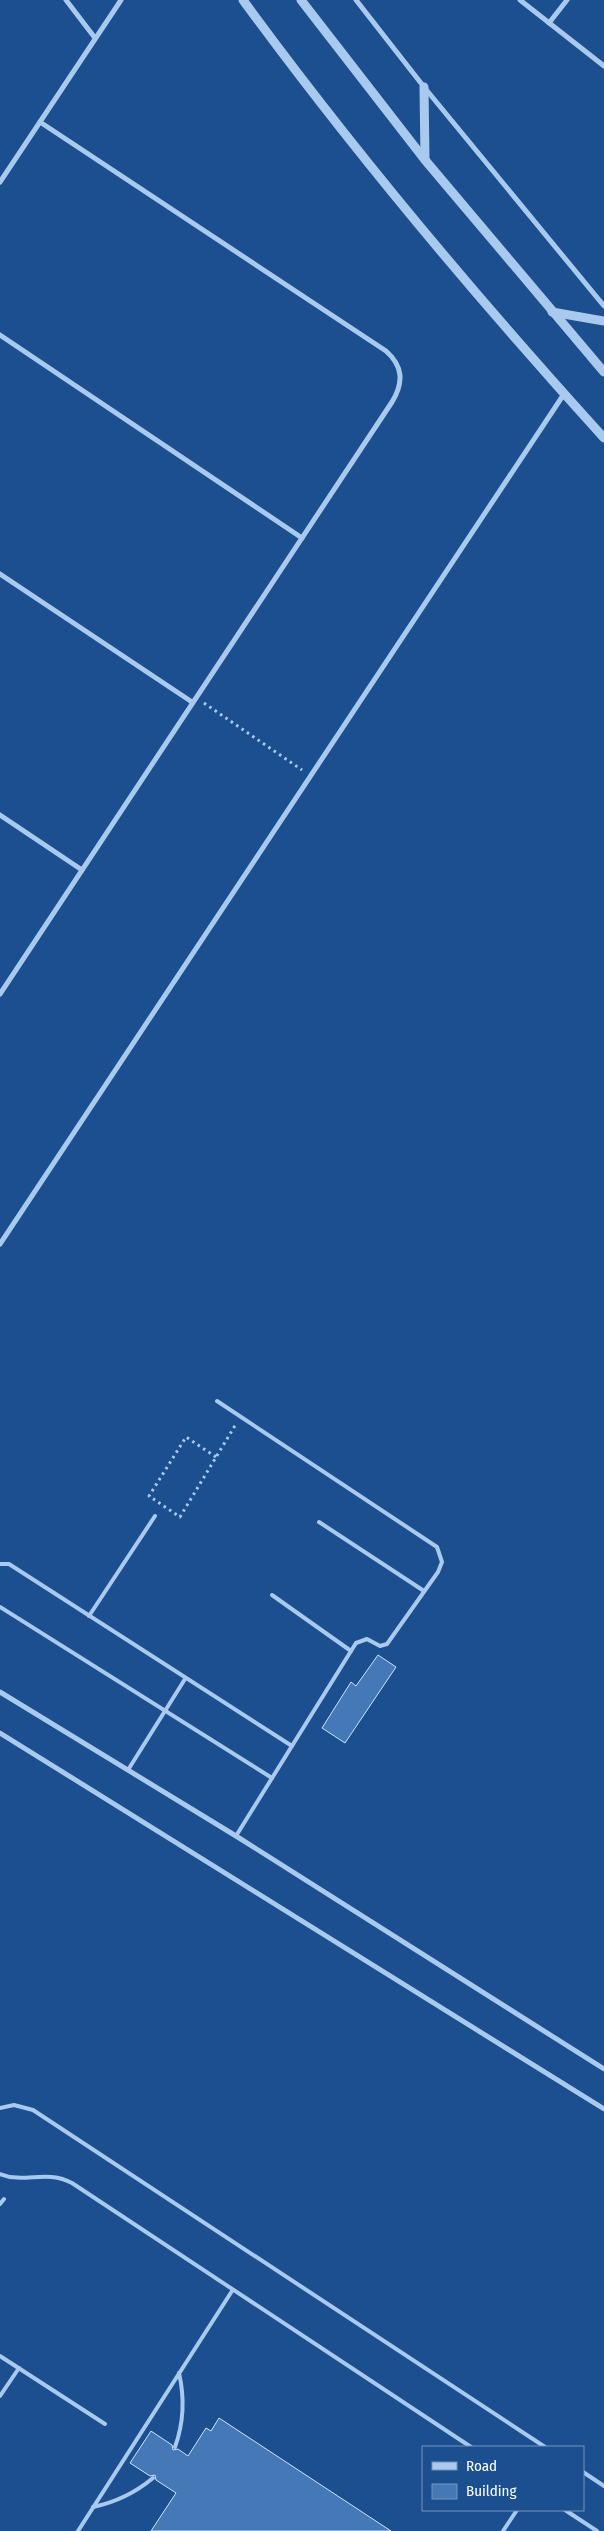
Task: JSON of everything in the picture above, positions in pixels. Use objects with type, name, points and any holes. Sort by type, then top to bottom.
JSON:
[{"type":"street","points":[[66,0],[95,38]]},
{"type":"street","points":[[0,182],[121,0]]},
{"type":"street","points":[[243,0],[406,208],[564,394],[604,438]]},
{"type":"street","points":[[301,0],[425,160],[604,372]]},
{"type":"street","points":[[520,0],[604,66]]},
{"type":"street","points":[[550,23],[567,0]]},
{"type":"street","points":[[357,1],[424,87],[604,306]]},
{"type":"street","points":[[424,87],[425,160]]},
{"type":"street","points":[[0,994],[398,393],[401,376],[396,360],[378,346],[40,122]]},
{"type":"street","points":[[552,312],[604,321]]},
{"type":"street","points":[[0,335],[302,538]]},
{"type":"street","points":[[0,1244],[564,394]]},
{"type":"street","points":[[0,574],[193,700]]},
{"type":"street","points":[[0,815],[82,870]]},
{"type":"street","points":[[0,1692],[236,1836],[604,2070]]},
{"type":"street","points":[[0,1733],[604,2109]]},
{"type":"lane","points":[[217,1401],[436,1547],[442,1556],[441,1567],[387,1644],[380,1646],[363,1639],[356,1643],[236,1836]]},
{"type":"lane","points":[[88,1616],[155,1516]]},
{"type":"lane","points":[[319,1522],[424,1591]]},
{"type":"lane","points":[[0,1564],[9,1564],[184,1679],[292,1746]]},
{"type":"lane","points":[[272,1595],[351,1651]]},
{"type":"lane","points":[[0,1607],[164,1712],[272,1778]]},
{"type":"lane","points":[[128,1770],[184,1679]]},
{"type":"lane","points":[[0,2108],[14,2105],[33,2110],[542,2446]]},
{"type":"lane","points":[[0,2174],[13,2178],[47,2175],[64,2179],[469,2446]]},
{"type":"lane","points":[[0,2204],[4,2199]]},
{"type":"lane","points":[[78,2531],[232,2291]]},
{"type":"lane","points":[[0,2356],[105,2424]]},
{"type":"lane","points":[[0,2396],[19,2368]]},
{"type":"lane","points":[[174,2447],[183,2418],[183,2388],[179,2373]]},
{"type":"lane","points":[[584,2473],[604,2486]]},
{"type":"lane","points":[[93,2507],[120,2500],[153,2478]]},
{"type":"lane","points":[[503,2531],[516,2511]]},
{"type":"lane","points":[[567,2511],[597,2531]]},
{"type":"path","points":[[193,700],[310,776]]},
{"type":"path","points":[[216,1456],[186,1437],[149,1496],[180,1517],[241,1416]]},
{"type":"building","points":[[378,1655],[396,1667],[345,1743],[322,1728],[351,1682],[356,1686]]},
{"type":"building","points":[[219,2418],[391,2531],[151,2531],[176,2493],[156,2480],[155,2475],[150,2476],[130,2463],[151,2431],[172,2445],[173,2450],[178,2449],[188,2456],[206,2428],[211,2431]]}]
